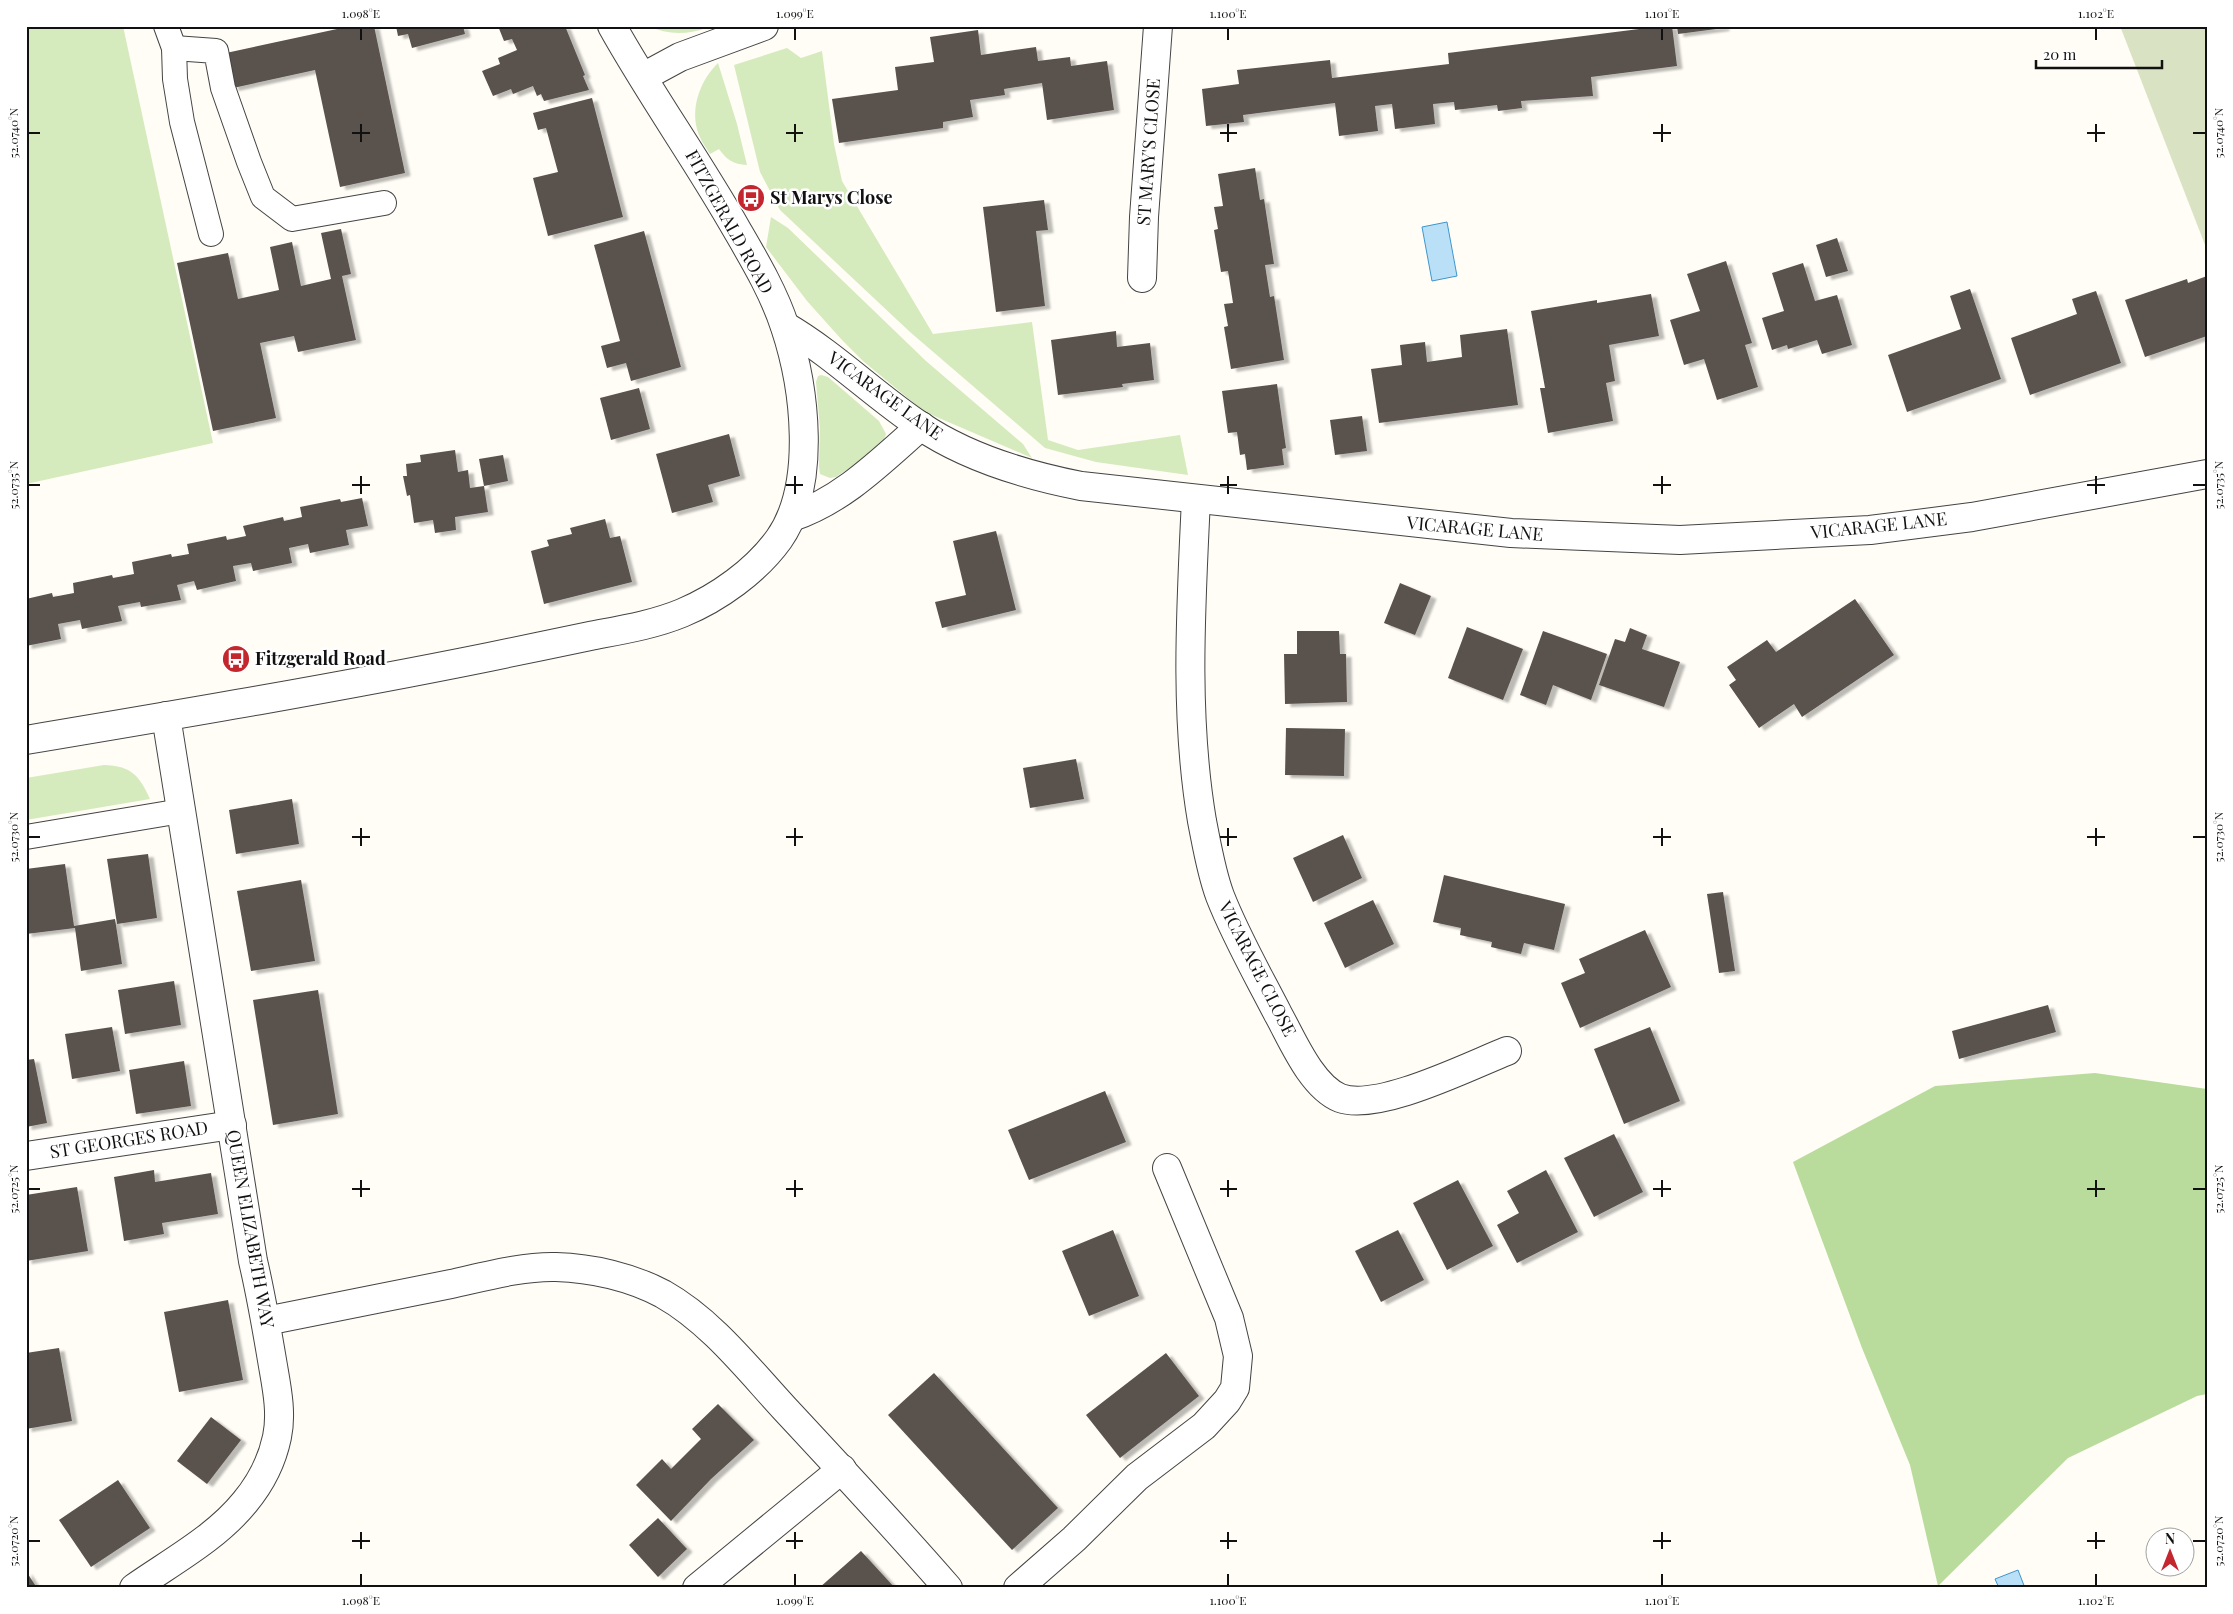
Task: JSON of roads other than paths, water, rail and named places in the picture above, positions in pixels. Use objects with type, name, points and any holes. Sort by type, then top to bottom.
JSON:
[{"type":"street","name":"FITZGERALD ROAD","points":[[26,740],[356,684],[627,629],[682,613],[703,602],[725,589],[749,571],[778,540],[792,517],[802,474],[803,431],[797,376],[785,326],[754,260],[718,197],[612,26]]},
{"type":"street","points":[[643,77],[680,57],[764,26]]},
{"type":"street","name":"ST MARY'S CLOSE","points":[[1142,278],[1144,217],[1158,26]]},
{"type":"street","name":"VICARAGE LANE","points":[[785,326],[810,340],[921,426],[957,447],[1000,465],[1040,478],[1081,486],[1511,533],[1680,540],[1870,530],[1972,516],[2207,474]]},
{"type":"street","points":[[792,517],[812,510],[836,497],[921,426]]},
{"type":"street","name":"VICARAGE CLOSE","points":[[1196,499],[1192,580],[1191,721],[1197,792],[1207,847],[1220,895],[1238,937],[1305,1063],[1330,1092],[1341,1098],[1358,1101],[1380,1099],[1403,1092],[1506,1051]]},
{"type":"street","name":"QUEEN ELIZABETH WAY","points":[[134,1588],[220,1527],[245,1503],[270,1462],[277,1437],[279,1420],[277,1393],[266,1321],[253,1260],[166,716]]},
{"type":"street","name":"ST GEORGES ROAD","points":[[26,1156],[232,1125]]},
{"type":"street","points":[[1018,1588],[1074,1539],[1137,1477],[1204,1426],[1224,1406],[1234,1388],[1238,1356],[1231,1326],[1167,1168]]},
{"type":"street","points":[[266,1321],[523,1270],[554,1267],[605,1273],[637,1283],[663,1294],[712,1332],[884,1514],[948,1588]]},
{"type":"street","points":[[697,1588],[842,1469]]},
{"type":"lane","points":[[166,26],[174,48],[175,79],[182,122],[211,234]]},
{"type":"lane","points":[[174,48],[216,50],[224,88],[263,197],[292,219],[384,203]]},
{"type":"lane","points":[[26,837],[180,811]]},
{"type":"water","points":[[1447,222],[1457,276],[1432,281],[1422,227]]},
{"type":"water","points":[[2018,1570],[2025,1588],[1999,1588],[1995,1579]]},
{"type":"place","name":"St Marys Close","points":[[751,198]]},
{"type":"place","name":"Fitzgerald Road","points":[[236,659]]}]
